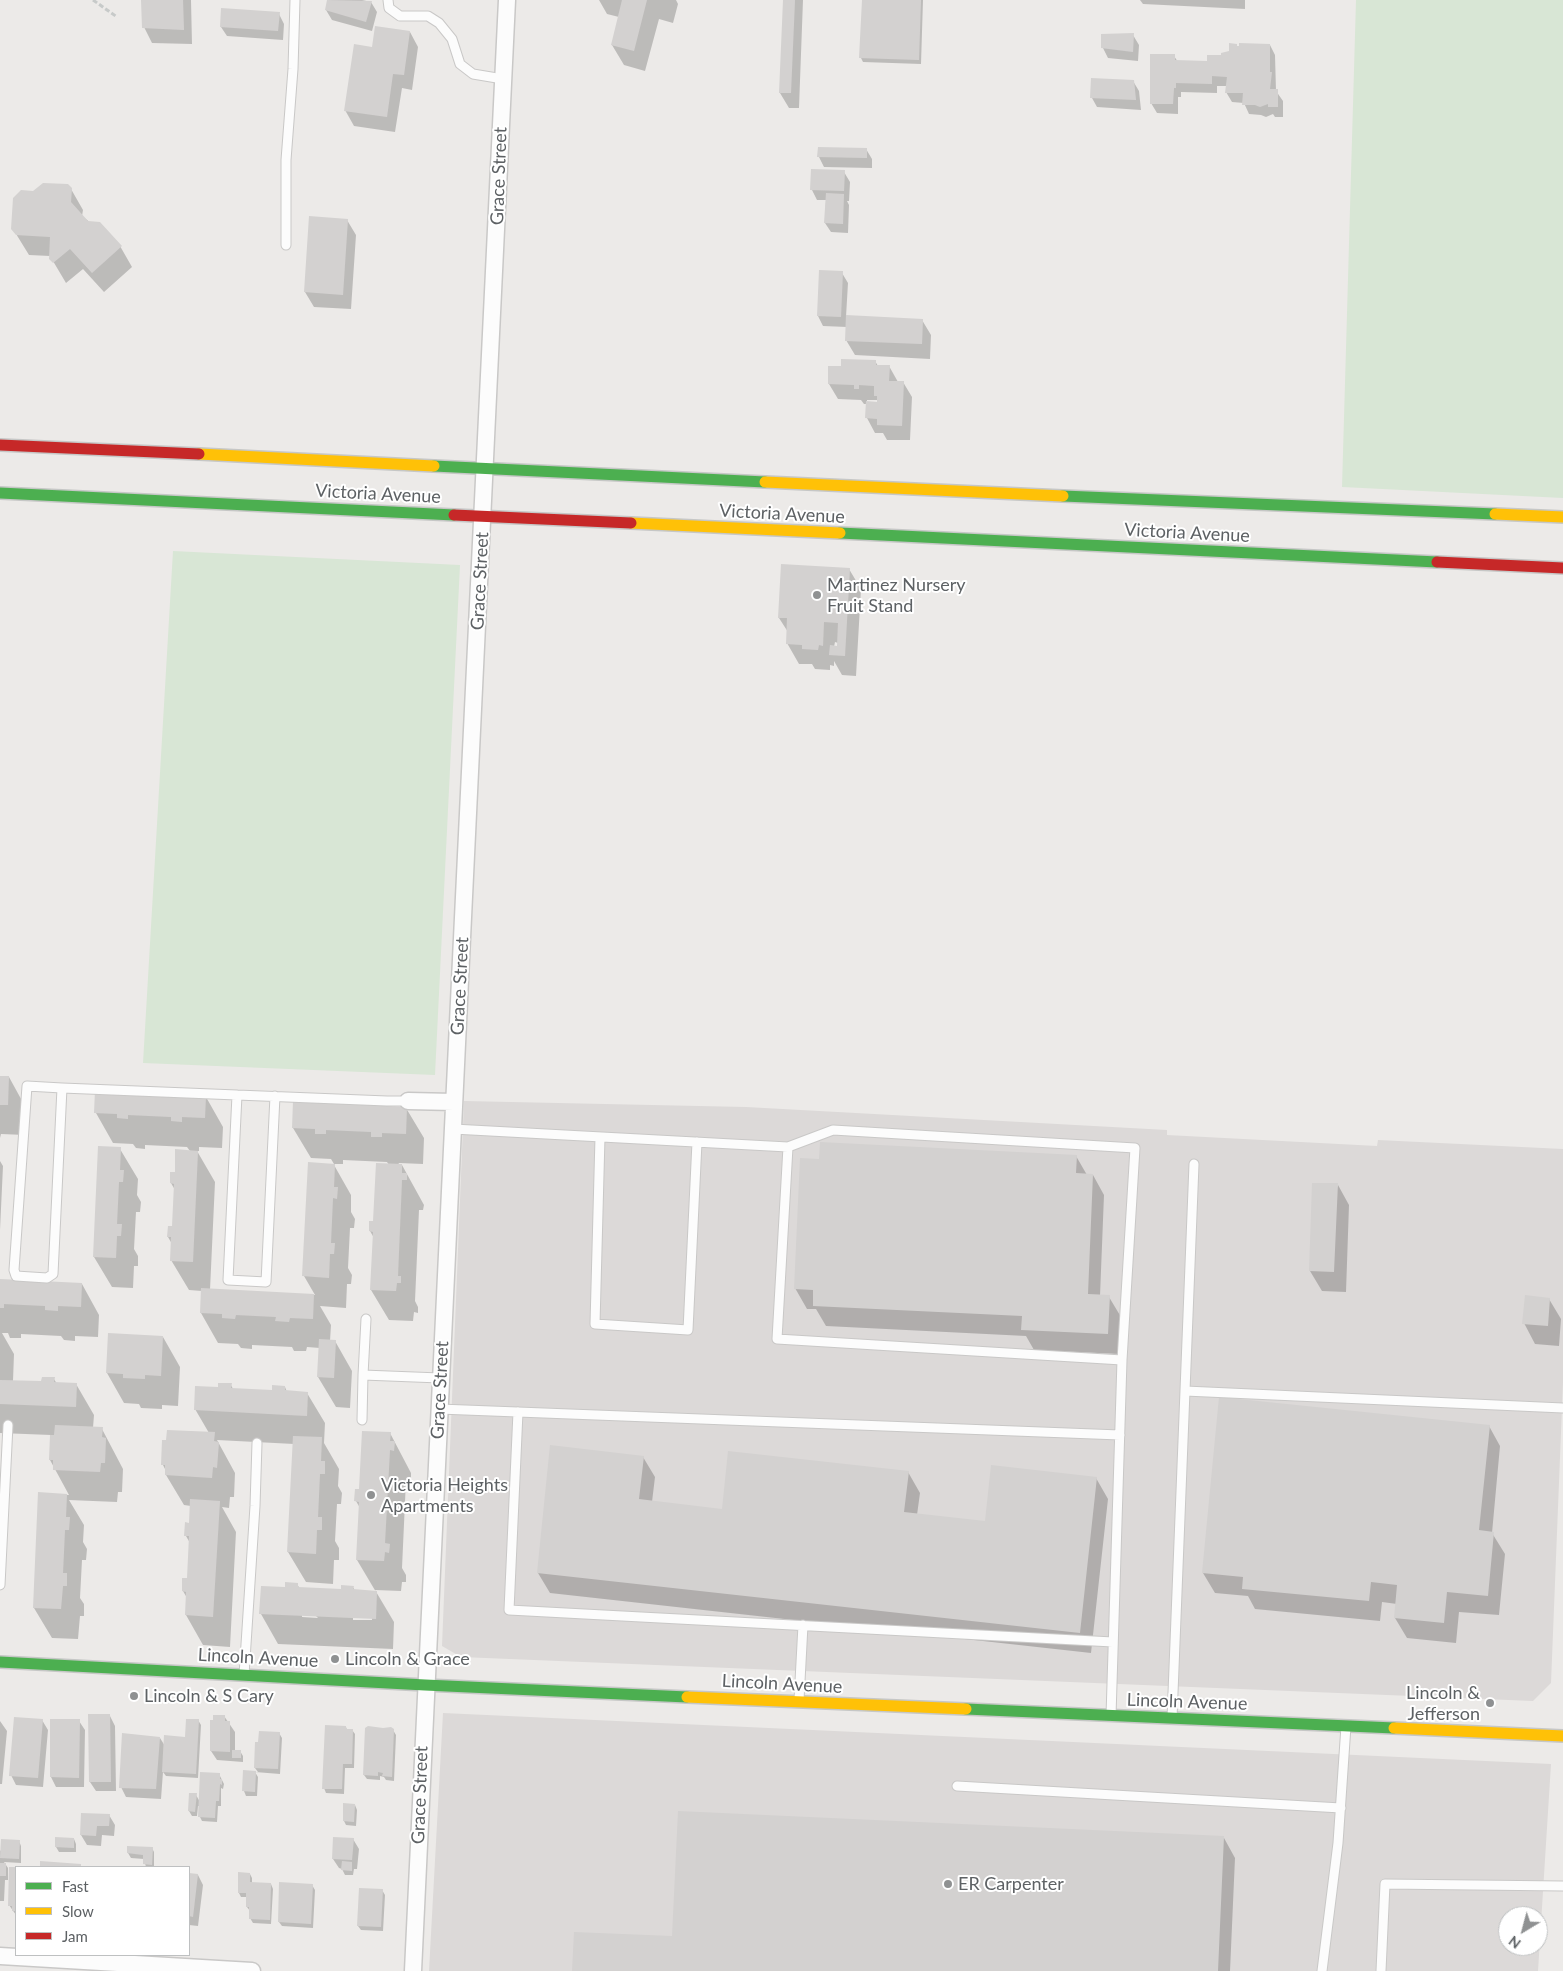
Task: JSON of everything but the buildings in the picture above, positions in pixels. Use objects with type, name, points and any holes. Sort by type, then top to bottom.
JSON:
[{"type":"main road","name":"Victoria Avenue","points":[[0,446],[1563,517]]},
{"type":"main road","name":"Victoria Avenue","points":[[0,493],[1563,568]]},
{"type":"main road","name":"Lincoln Avenue","points":[[0,1662],[425,1685],[1563,1736]]},
{"type":"street","name":"Grace Street","points":[[413,1971],[425,1685],[486,468],[507,0]]},
{"type":"street","points":[[408,1101],[454,1102]]},
{"type":"street","points":[[0,1956],[252,1971]]},
{"type":"lane","points":[[286,245],[286,160],[293,69],[295,0]]},
{"type":"lane","points":[[388,0],[389,8],[400,16],[428,16],[439,23],[452,39],[460,64],[473,74],[503,79]]},
{"type":"lane","points":[[62,1088],[53,1274],[47,1278],[16,1276],[14,1270],[27,1086],[408,1101]]},
{"type":"lane","points":[[237,1095],[228,1280],[266,1282],[275,1096]]},
{"type":"lane","points":[[453,1129],[788,1147],[833,1130],[1135,1148],[1122,1360],[1111,1716]]},
{"type":"lane","points":[[600,1137],[596,1324],[688,1330],[697,1142]]},
{"type":"lane","points":[[788,1147],[776,1339],[1122,1360]]},
{"type":"lane","points":[[1172,1718],[1194,1164]]},
{"type":"lane","points":[[362,1420],[366,1319]]},
{"type":"lane","points":[[363,1375],[440,1378]]},
{"type":"lane","points":[[1185,1391],[1563,1408]]},
{"type":"lane","points":[[439,1409],[1120,1435]]},
{"type":"lane","points":[[518,1412],[509,1610],[1113,1642]]},
{"type":"lane","points":[[0,1585],[8,1425]]},
{"type":"lane","points":[[244,1675],[255,1506],[257,1443]]},
{"type":"lane","points":[[799,1702],[803,1625]]},
{"type":"lane","points":[[1322,1971],[1341,1808],[1346,1726]]},
{"type":"lane","points":[[957,1786],[1341,1808]]},
{"type":"lane","points":[[1381,1971],[1385,1884],[1563,1886]]},
{"type":"path","points":[[93,0],[117,17]]},
{"type":"shaded area","points":[[464,1101],[746,1107],[1167,1130],[1167,1135],[1377,1146],[1378,1140],[1563,1149],[1563,1382],[1551,1683],[1533,1701],[461,1657],[442,1646]]},
{"type":"shaded area","points":[[443,1713],[1551,1764],[1542,1906],[1498,1906],[1498,1956],[1539,1956],[1538,1971],[429,1971]]},
{"type":"green space","points":[[1356,0],[1563,0],[1563,498],[1342,487]]},
{"type":"green space","points":[[173,551],[460,565],[435,1075],[143,1063]]},
{"type":"traffic: fast","points":[[434,466],[765,482]]},
{"type":"traffic: fast","points":[[0,493],[454,515]]},
{"type":"traffic: fast","points":[[1063,496],[1495,514]]},
{"type":"traffic: fast","points":[[840,533],[1437,562]]},
{"type":"traffic: fast","points":[[0,1662],[687,1697]]},
{"type":"traffic: fast","points":[[966,1709],[1394,1728]]},
{"type":"traffic: slow","points":[[199,454],[434,466]]},
{"type":"traffic: slow","points":[[765,482],[1063,496]]},
{"type":"traffic: slow","points":[[1495,514],[1563,517]]},
{"type":"traffic: slow","points":[[631,523],[840,533]]},
{"type":"traffic: slow","points":[[687,1697],[966,1709]]},
{"type":"traffic: slow","points":[[1394,1728],[1563,1736]]},
{"type":"traffic: jam","points":[[0,445],[199,454]]},
{"type":"traffic: jam","points":[[454,515],[631,523]]},
{"type":"traffic: jam","points":[[1437,562],[1563,568]]},
{"type":"place","name":"Martinez Nursery Fruit Stand","points":[[817,595]]},
{"type":"place","name":"Victoria Heights Apartments","points":[[371,1495]]},
{"type":"place","name":"Lincoln & Grace","points":[[335,1659]]},
{"type":"place","name":"Lincoln & S Cary","points":[[134,1696]]},
{"type":"place","name":"Lincoln & Jefferson","points":[[1490,1703]]},
{"type":"place","name":"ER Carpenter","points":[[948,1884]]}]
